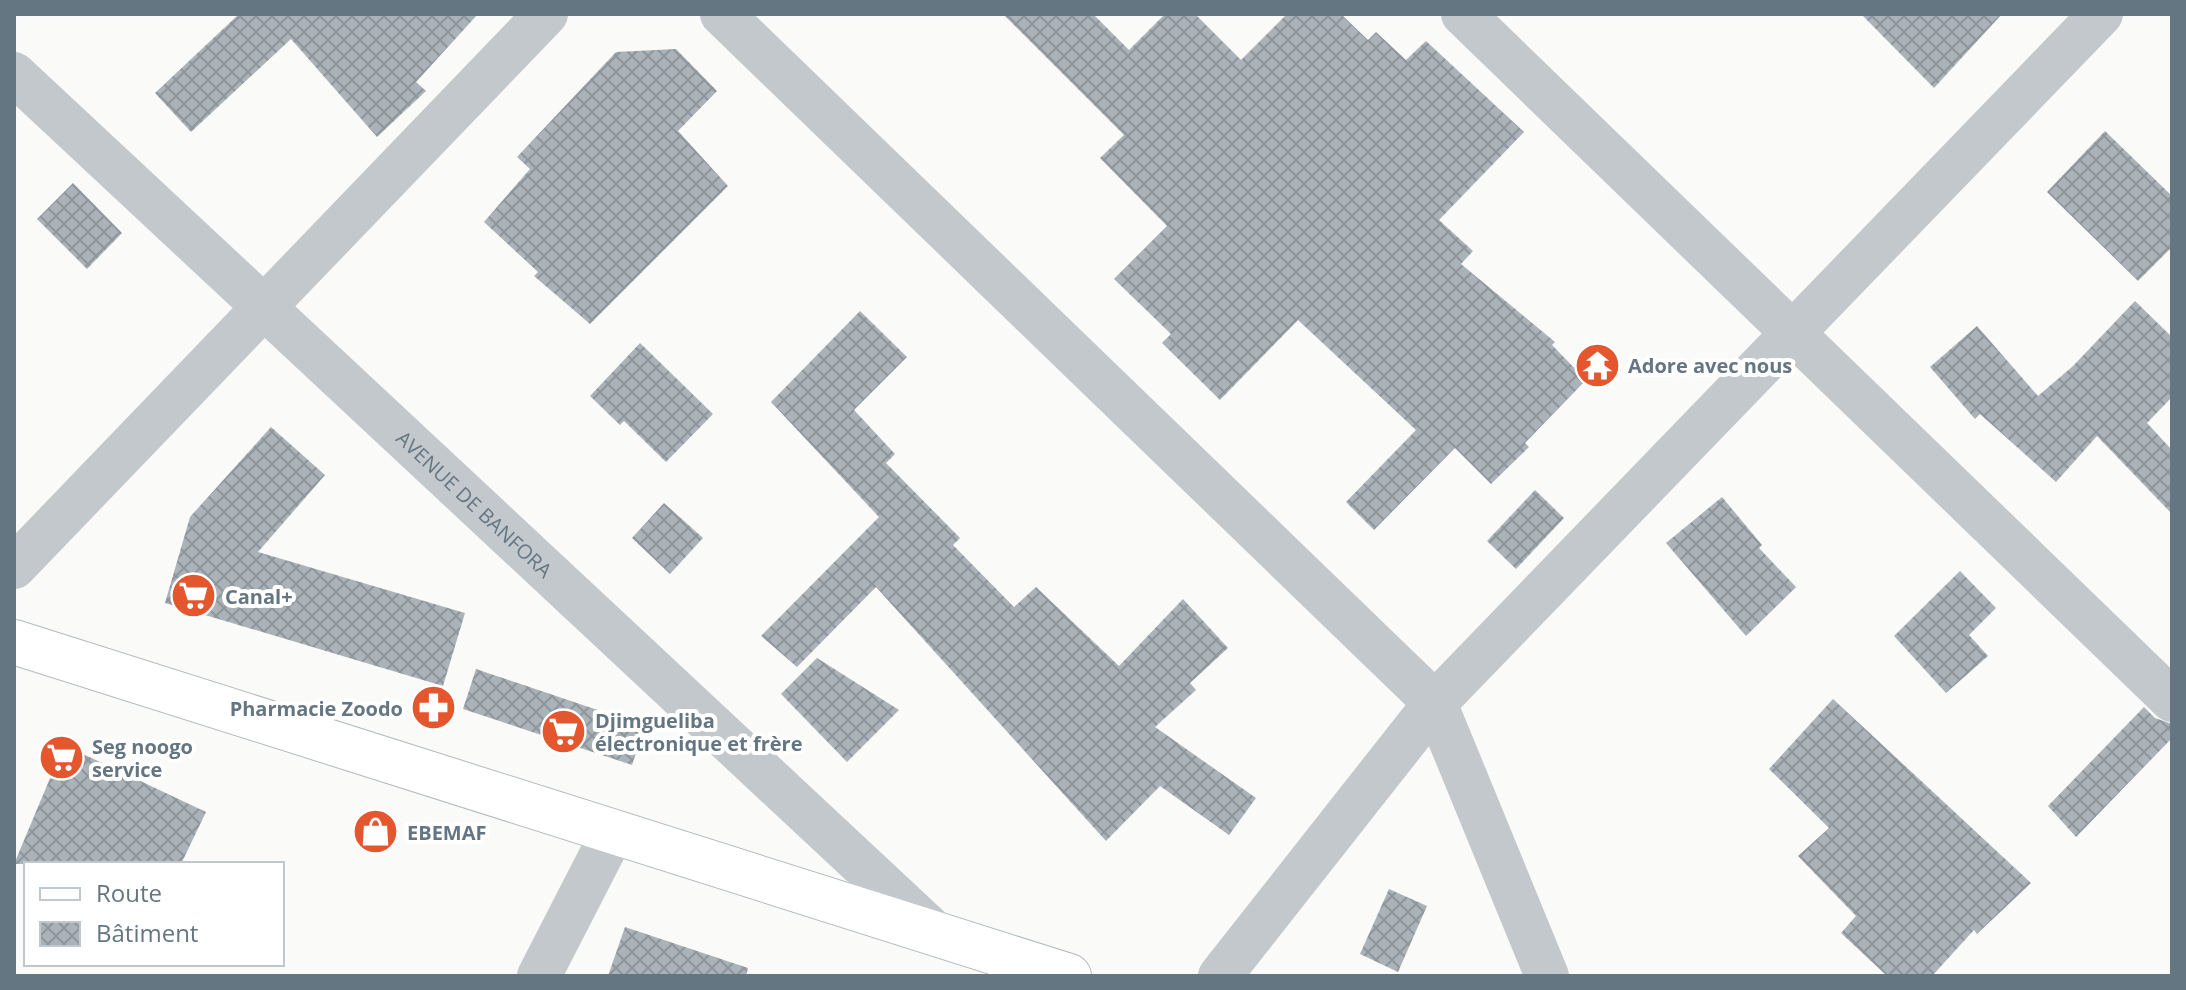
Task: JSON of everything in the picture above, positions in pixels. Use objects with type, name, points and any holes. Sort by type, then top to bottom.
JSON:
[{"type":"main road","name":"AVENUE DE BANFORA","points":[[14,642],[1069,976]]},
{"type":"street","points":[[14,567],[546,14]]},
{"type":"street","points":[[722,14],[1435,703],[1547,976]]},
{"type":"street","points":[[1463,14],[2172,700]]},
{"type":"street","points":[[1220,976],[1435,703],[2101,14]]},
{"type":"street","name":"AVENUE DE BANFORA","points":[[14,74],[936,934]]},
{"type":"street","points":[[539,976],[613,832]]},
{"type":"building","points":[[239,14],[478,14],[416,82],[426,91],[377,137],[291,39],[191,132],[155,93]]},
{"type":"building","points":[[1003,14],[1093,14],[1129,50],[1165,14],[1195,14],[1241,60],[1287,14],[1341,14],[1368,40],[1376,32],[1406,60],[1426,41],[1524,132],[1439,220],[1473,251],[1461,264],[1555,342],[1552,345],[1586,380],[1525,443],[1529,447],[1491,484],[1455,448],[1374,530],[1346,502],[1416,430],[1298,320],[1220,400],[1162,343],[1171,334],[1114,279],[1167,226],[1100,158],[1124,135]]},
{"type":"building","points":[[1861,14],[2002,14],[1934,88]]},
{"type":"building","points":[[676,49],[717,91],[678,131],[728,186],[590,324],[534,276],[538,272],[484,222],[530,169],[517,157],[616,52]]},
{"type":"building","points":[[2105,131],[2172,196],[2172,247],[2138,281],[2047,192]]},
{"type":"building","points":[[73,183],[122,233],[87,269],[37,219]]},
{"type":"building","points":[[2135,301],[2172,337],[2172,397],[2147,423],[2172,450],[2172,514],[2097,436],[2056,482],[1980,414],[1975,419],[1930,367],[1977,326],[2038,396],[2073,366]]},
{"type":"building","points":[[860,311],[907,357],[854,410],[895,454],[886,463],[960,538],[953,545],[1014,607],[1036,587],[1119,666],[1183,599],[1228,648],[1190,683],[1196,690],[1155,727],[1256,798],[1229,835],[1160,786],[1106,841],[876,587],[797,667],[761,636],[879,517],[771,402]]},
{"type":"building","points":[[640,343],[713,414],[666,462],[624,421],[620,425],[590,396]]},
{"type":"building","points":[[271,427],[325,475],[258,552],[465,613],[443,686],[165,603],[190,517]]},
{"type":"building","points":[[1535,490],[1564,518],[1516,569],[1487,541]]},
{"type":"building","points":[[1722,497],[1762,545],[1759,548],[1796,587],[1746,636],[1666,543]]},
{"type":"building","points":[[664,503],[703,538],[670,574],[632,538]]},
{"type":"building","points":[[1960,571],[1996,608],[1969,635],[1988,656],[1946,693],[1894,636]]},
{"type":"building","points":[[817,658],[899,710],[847,762],[781,694]]},
{"type":"building","points":[[476,669],[645,726],[632,765],[463,709]]},
{"type":"building","points":[[1833,699],[2031,883],[1977,934],[1974,930],[1932,976],[1887,976],[1841,933],[1856,916],[1798,856],[1829,828],[1769,769]]},
{"type":"building","points":[[2144,707],[2155,718],[2172,724],[2172,738],[2076,837],[2048,806]]},
{"type":"building","points":[[64,745],[206,812],[182,862],[14,864]]},
{"type":"building","points":[[1389,889],[1427,906],[1398,972],[1360,954]]},
{"type":"building","points":[[625,927],[748,968],[746,976],[608,976]]},
{"type":"place","name":"Adore avec nous","points":[[1597,365]]},
{"type":"place","name":"Canal+","points":[[194,596]]},
{"type":"place","name":"Pharmacie Zoodo","points":[[434,708]]},
{"type":"place","name":"Djimgueliba électronique et frère","points":[[564,732]]},
{"type":"place","name":"Seg noogo service","points":[[61,758]]},
{"type":"place","name":"EBEMAF","points":[[376,832]]}]
